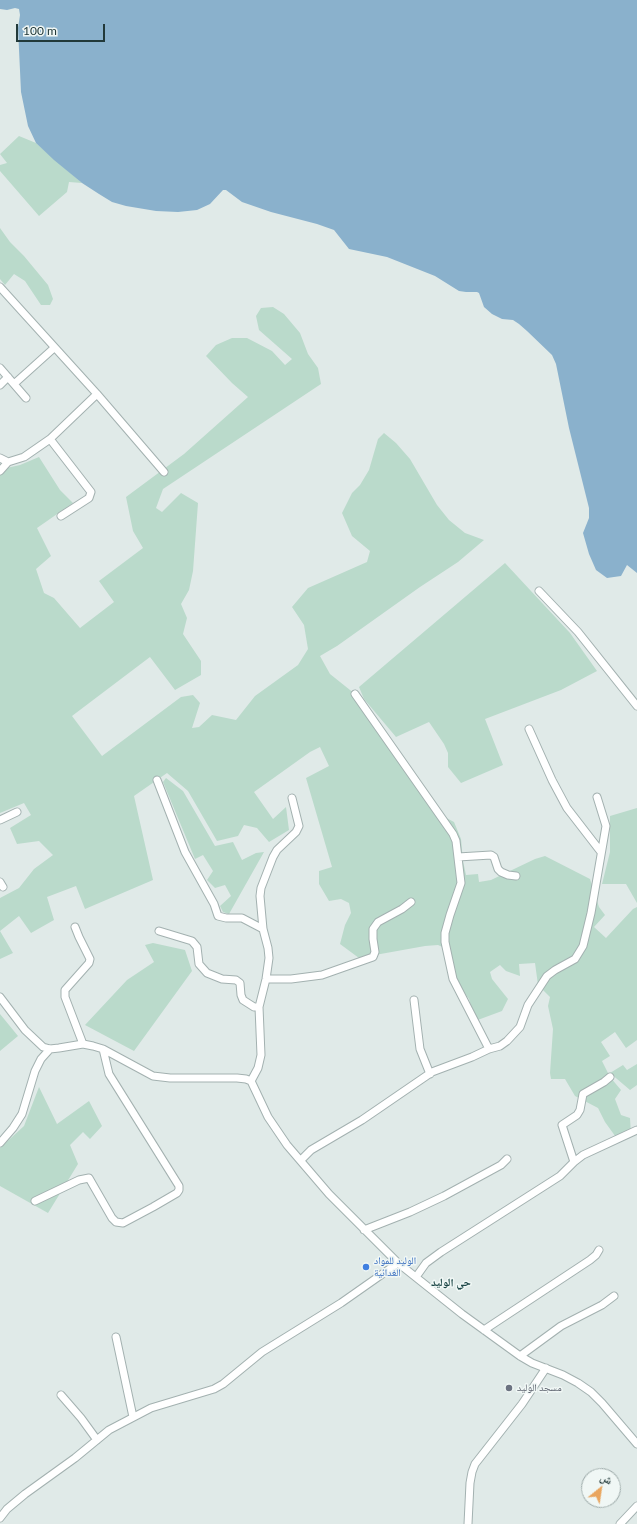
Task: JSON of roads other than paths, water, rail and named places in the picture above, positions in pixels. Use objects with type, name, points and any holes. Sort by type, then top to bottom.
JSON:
[{"type":"street","points":[[0,286],[54,348],[97,394],[164,472]]},
{"type":"street","points":[[14,384],[54,348]]},
{"type":"street","points":[[0,368],[26,398]]},
{"type":"street","points":[[0,385],[8,377]]},
{"type":"street","points":[[0,471],[8,462],[24,457],[50,439],[97,394]]},
{"type":"street","points":[[50,439],[91,492],[89,498],[61,516]]},
{"type":"street","points":[[0,458],[8,462]]},
{"type":"street","points":[[539,591],[578,632],[637,706]]},
{"type":"street","points":[[355,694],[453,834],[456,841],[461,883],[448,920],[445,942],[453,979],[489,1049]]},
{"type":"street","points":[[529,729],[552,780],[567,808],[601,852]]},
{"type":"street","points":[[157,780],[185,852],[214,904],[218,916],[226,918],[242,918],[263,929]]},
{"type":"street","points":[[301,1160],[312,1150],[362,1120],[430,1074],[489,1049],[500,1046],[520,1027],[528,1005],[547,976],[575,959],[583,946],[591,913],[606,826],[597,797]]},
{"type":"street","points":[[251,1081],[258,1068],[262,1055],[259,1007],[269,964],[268,948],[263,929],[260,896],[261,888],[275,854],[299,826],[292,798]]},
{"type":"street","points":[[0,820],[17,812]]},
{"type":"street","points":[[458,857],[491,855],[494,857],[498,869],[501,872],[516,876]]},
{"type":"street","points":[[266,979],[291,979],[322,975],[373,957],[375,952],[373,929],[378,922],[402,909],[411,902]]},
{"type":"street","points":[[75,927],[90,958],[89,963],[65,990],[65,996],[83,1044]]},
{"type":"street","points":[[159,931],[192,941],[198,947],[199,964],[207,973],[222,979],[236,980],[240,983],[243,1000],[254,1007],[259,1007]]},
{"type":"street","points":[[0,997],[25,1030],[39,1044],[50,1049],[83,1044],[103,1049],[154,1076],[177,1078],[237,1078],[251,1081],[268,1117],[287,1145],[329,1194],[398,1263],[462,1314],[520,1356],[532,1363],[564,1375],[591,1392],[637,1444]]},
{"type":"street","points":[[414,1000],[420,1049],[430,1074]]},
{"type":"street","points":[[0,1143],[13,1128],[22,1114],[35,1071],[41,1059],[50,1049]]},
{"type":"street","points":[[35,1201],[79,1180],[89,1178],[112,1218],[116,1222],[123,1223],[153,1208],[177,1193],[179,1190],[179,1186],[109,1074],[103,1049]]},
{"type":"street","points":[[574,1162],[562,1125],[577,1115],[580,1110],[583,1094],[610,1077]]},
{"type":"street","points":[[416,1277],[426,1263],[441,1252],[560,1176],[574,1162],[583,1156],[637,1130]]},
{"type":"street","points":[[364,1230],[410,1212],[501,1165],[507,1159]]},
{"type":"street","points":[[484,1330],[590,1260],[599,1250]]},
{"type":"street","points":[[0,1518],[7,1509],[25,1494],[75,1458],[109,1430],[151,1408],[214,1389],[223,1384],[262,1352],[341,1303],[398,1263]]},
{"type":"street","points":[[520,1356],[561,1326],[614,1296]]},
{"type":"street","points":[[116,1337],[133,1417]]},
{"type":"street","points":[[468,1524],[470,1483],[475,1464],[522,1404],[546,1368]]},
{"type":"street","points":[[61,1395],[81,1418],[97,1440]]},
{"type":"street","points":[[620,1524],[637,1506]]},
{"type":"water","points":[[0,0],[637,0],[637,573],[627,565],[621,576],[607,578],[596,570],[589,554],[583,533],[589,518],[589,508],[569,428],[556,364],[552,355],[527,331],[513,320],[502,319],[492,314],[484,307],[479,293],[477,292],[459,291],[435,276],[387,257],[349,249],[334,230],[242,202],[226,190],[223,190],[210,204],[197,210],[178,212],[156,211],[126,206],[112,202],[99,194],[82,183],[36,143],[28,126],[21,92],[18,28],[20,15],[19,9],[0,9]]},
{"type":"place","name":"الوليد للمواد الغدائية","points":[[366,1267]]},
{"type":"place","name":"مسجد الوليد","points":[[509,1388]]},
{"type":"district","name":"حي الوليد","points":[[451,1282]]}]
